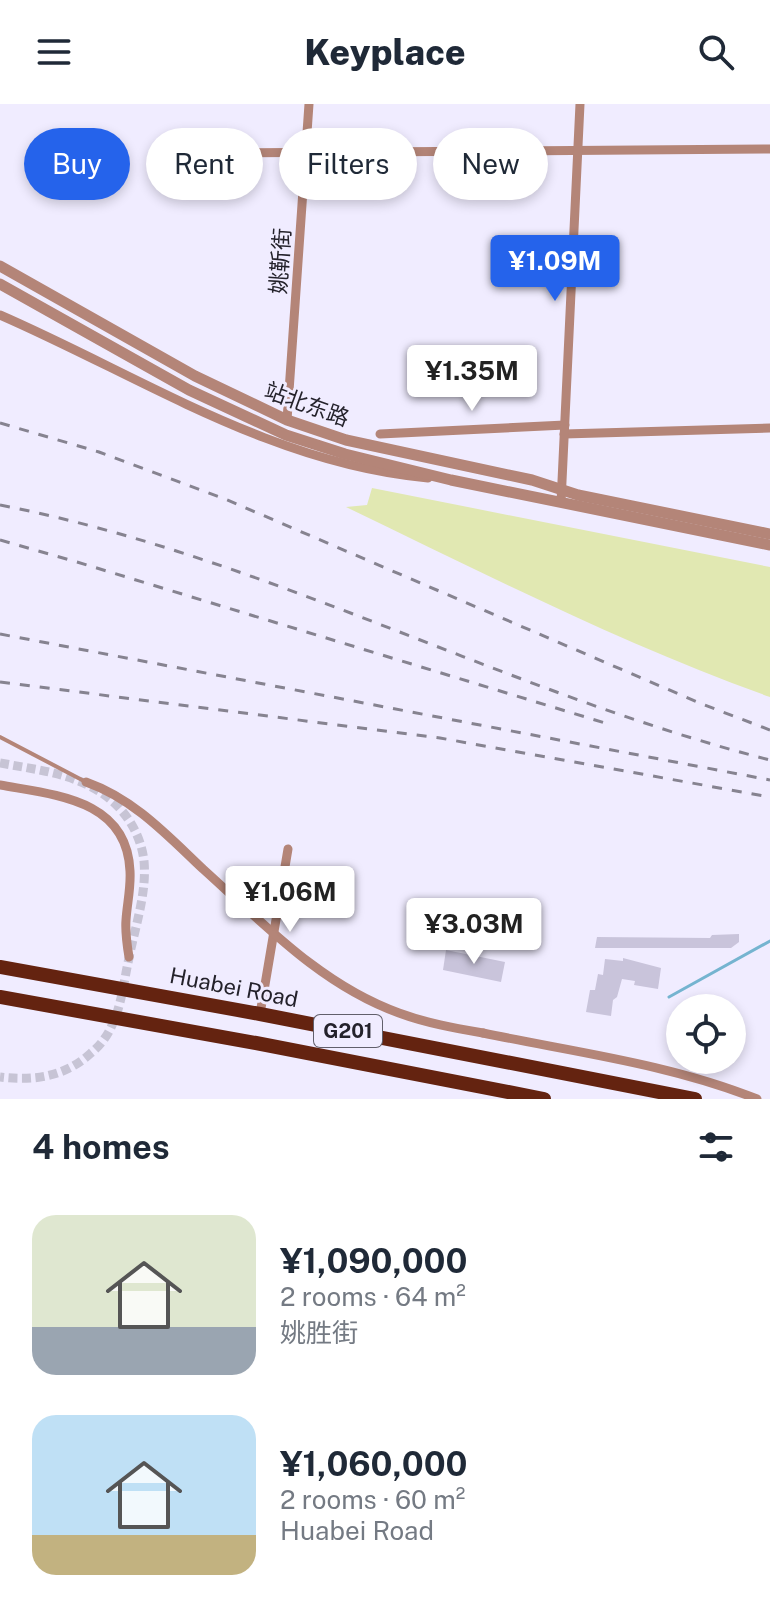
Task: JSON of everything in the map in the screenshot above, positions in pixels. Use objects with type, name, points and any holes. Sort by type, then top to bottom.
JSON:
[{"type":"highway","name":"Huabei Road","points":[[0,967],[695,1099]]},
{"type":"highway","name":"G201","points":[[0,997],[544,1099]]},
{"type":"street","name":"姚靳街","points":[[307,128],[309,104]]},
{"type":"street","points":[[561,496],[580,104]]},
{"type":"street","points":[[417,152],[770,149]]},
{"type":"street","name":"姚靳街","points":[[287,420],[302,200]]},
{"type":"street","name":"站北东路","points":[[0,266],[195,376],[287,420],[346,440],[532,480],[561,496],[770,545]]},
{"type":"street","name":"站北东路","points":[[0,284],[237,415],[286,435],[451,480],[561,496],[770,534]]},
{"type":"street","points":[[0,315],[264,439],[327,460],[403,476],[451,480]]},
{"type":"street","points":[[380,434],[770,428]]},
{"type":"street","points":[[86,782],[105,789],[140,811],[286,944],[334,981],[398,1013],[698,1078],[757,1099]]},
{"type":"street","points":[[0,785],[67,797],[93,809],[116,827],[128,853],[130,869],[126,921],[129,957]]},
{"type":"street","points":[[260,1014],[288,849]]},
{"type":"lane","points":[[0,737],[86,782]]},
{"type":"green space","points":[[372,488],[770,567],[770,697],[608,632],[346,507],[367,505]]},
{"type":"building","points":[[739,934],[739,942],[731,948],[595,948],[597,937],[710,938],[712,935]]},
{"type":"building","points":[[446,950],[505,962],[501,982],[443,970]]},
{"type":"building","points":[[623,958],[661,968],[658,989],[634,985],[635,981],[622,979],[617,997],[613,1000],[611,1016],[586,1012],[590,990],[595,990],[598,974],[603,975],[605,959],[623,961]]},
{"type":"waterway","points":[[674,994],[770,941]]},
{"type":"tunnel","points":[[0,763],[66,776],[110,799],[137,834],[144,873],[140,910],[121,999],[104,1040],[81,1061],[60,1072],[37,1077],[0,1077]]},
{"type":"railway","points":[[0,423],[99,452],[225,499],[702,704],[770,730]]},
{"type":"railway","points":[[0,505],[99,528],[196,557],[576,699],[672,732],[770,760]]},
{"type":"railway","points":[[0,540],[605,723]]},
{"type":"railway","points":[[0,634],[770,780]]},
{"type":"railway","points":[[0,682],[440,738],[770,797]]}]
